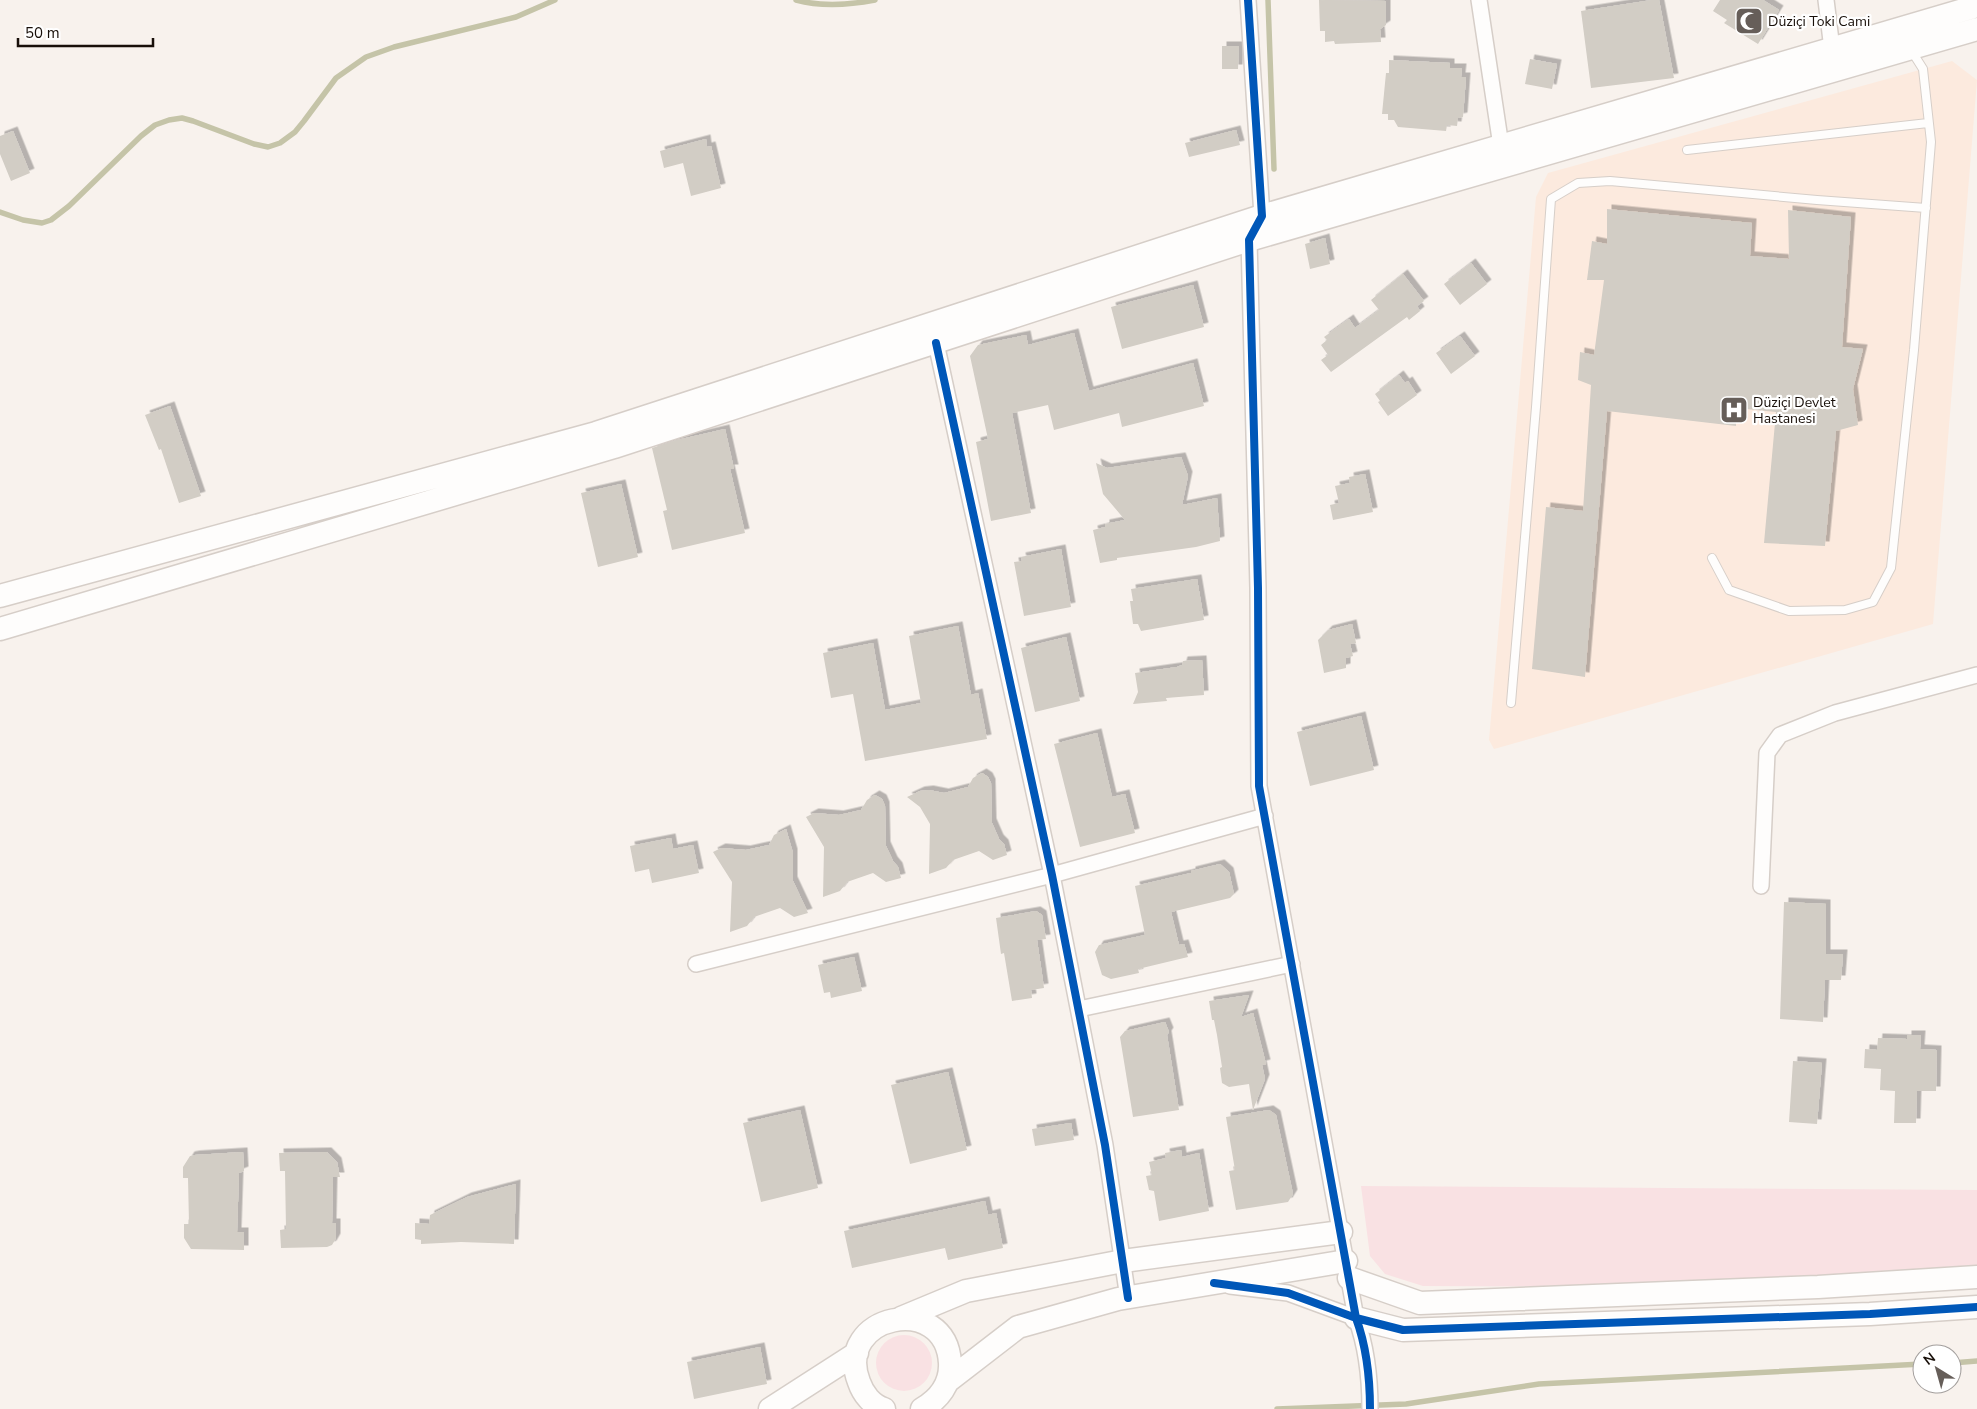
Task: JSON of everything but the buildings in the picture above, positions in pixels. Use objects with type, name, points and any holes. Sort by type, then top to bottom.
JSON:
[{"type":"main road","points":[[0,596],[596,433],[1262,216],[1977,6]]},
{"type":"main road","points":[[0,629],[614,447],[1249,240],[1977,28]]},
{"type":"main road","points":[[902,1318],[966,1291],[1123,1261],[1340,1232]]},
{"type":"main road","points":[[922,1409],[937,1398],[948,1381],[1018,1326],[1128,1298],[1214,1283],[1347,1270],[1420,1302],[1818,1287],[1977,1277]]},
{"type":"main road","points":[[1356,1318],[1403,1330],[1870,1314],[1977,1307]]},
{"type":"main road","points":[[884,1409],[870,1400],[861,1389],[856,1376],[857,1353],[868,1333],[878,1325],[889,1320],[914,1319],[926,1324],[937,1332],[945,1343],[950,1356],[948,1381]]},
{"type":"main road","points":[[770,1409],[857,1353]]},
{"type":"street","points":[[1248,0],[1262,216],[1249,240],[1258,588],[1259,786],[1356,1318],[1364,1341],[1370,1373],[1370,1409]]},
{"type":"street","points":[[1479,0],[1502,146]]},
{"type":"street","points":[[1826,0],[1832,49]]},
{"type":"street","points":[[936,343],[1052,875],[1106,1145],[1128,1298]]},
{"type":"street","points":[[1761,886],[1767,753],[1780,735],[1834,713],[1977,674]]},
{"type":"street","points":[[696,964],[1052,875],[1265,816]]},
{"type":"street","points":[[1079,1010],[1292,964]]},
{"type":"street","points":[[1214,1283],[1288,1293],[1356,1318]]},
{"type":"lane","points":[[1712,558],[1729,590],[1789,611],[1845,610],[1873,602],[1891,568],[1914,350],[1931,142],[1922,69],[1910,48]]},
{"type":"lane","points":[[1687,150],[1928,123]]},
{"type":"lane","points":[[1510,703],[1535,416],[1551,200],[1578,183],[1610,181],[1926,208]]},
{"type":"shaded area","name":"Düziçi Devlet Hastanesi","points":[[1952,61],[1977,80],[1933,624],[1494,749],[1489,740],[1536,197],[1548,173]]},
{"type":"shaded area","points":[[1361,1186],[1977,1190],[1977,1265],[1653,1287],[1423,1286],[1385,1274],[1370,1256]]},
{"type":"shaded area","points":[[904,1335],[924,1343],[932,1363],[924,1383],[904,1391],[884,1383],[876,1363],[884,1343]]},
{"type":"waterway","points":[[0,212],[23,220],[42,223],[51,220],[69,206],[141,136],[155,125],[169,120],[182,118],[254,144],[268,147],[280,143],[295,132],[336,78],[366,57],[394,47],[516,17],[555,0]]},
{"type":"waterway","points":[[796,0],[816,4],[855,3],[875,0]]},
{"type":"waterway","points":[[1268,0],[1274,169]]},
{"type":"waterway","points":[[1962,1362],[1977,1361]]},
{"type":"waterway","points":[[1277,1409],[1406,1404],[1539,1384],[1912,1365]]},
{"type":"cycle path","points":[[1248,0],[1262,216],[1249,240],[1258,588],[1259,786],[1356,1318],[1365,1352],[1370,1409]]},
{"type":"cycle path","points":[[936,343],[1052,875],[1105,1145],[1128,1298]]},
{"type":"cycle path","points":[[1214,1283],[1288,1293],[1356,1318],[1403,1330],[1870,1314],[1977,1307]]},
{"type":"place","name":"Düziçi Toki Cami","points":[[1749,21]]},
{"type":"place","name":"Düziçi Devlet Hastanesi","points":[[1734,410]]}]
